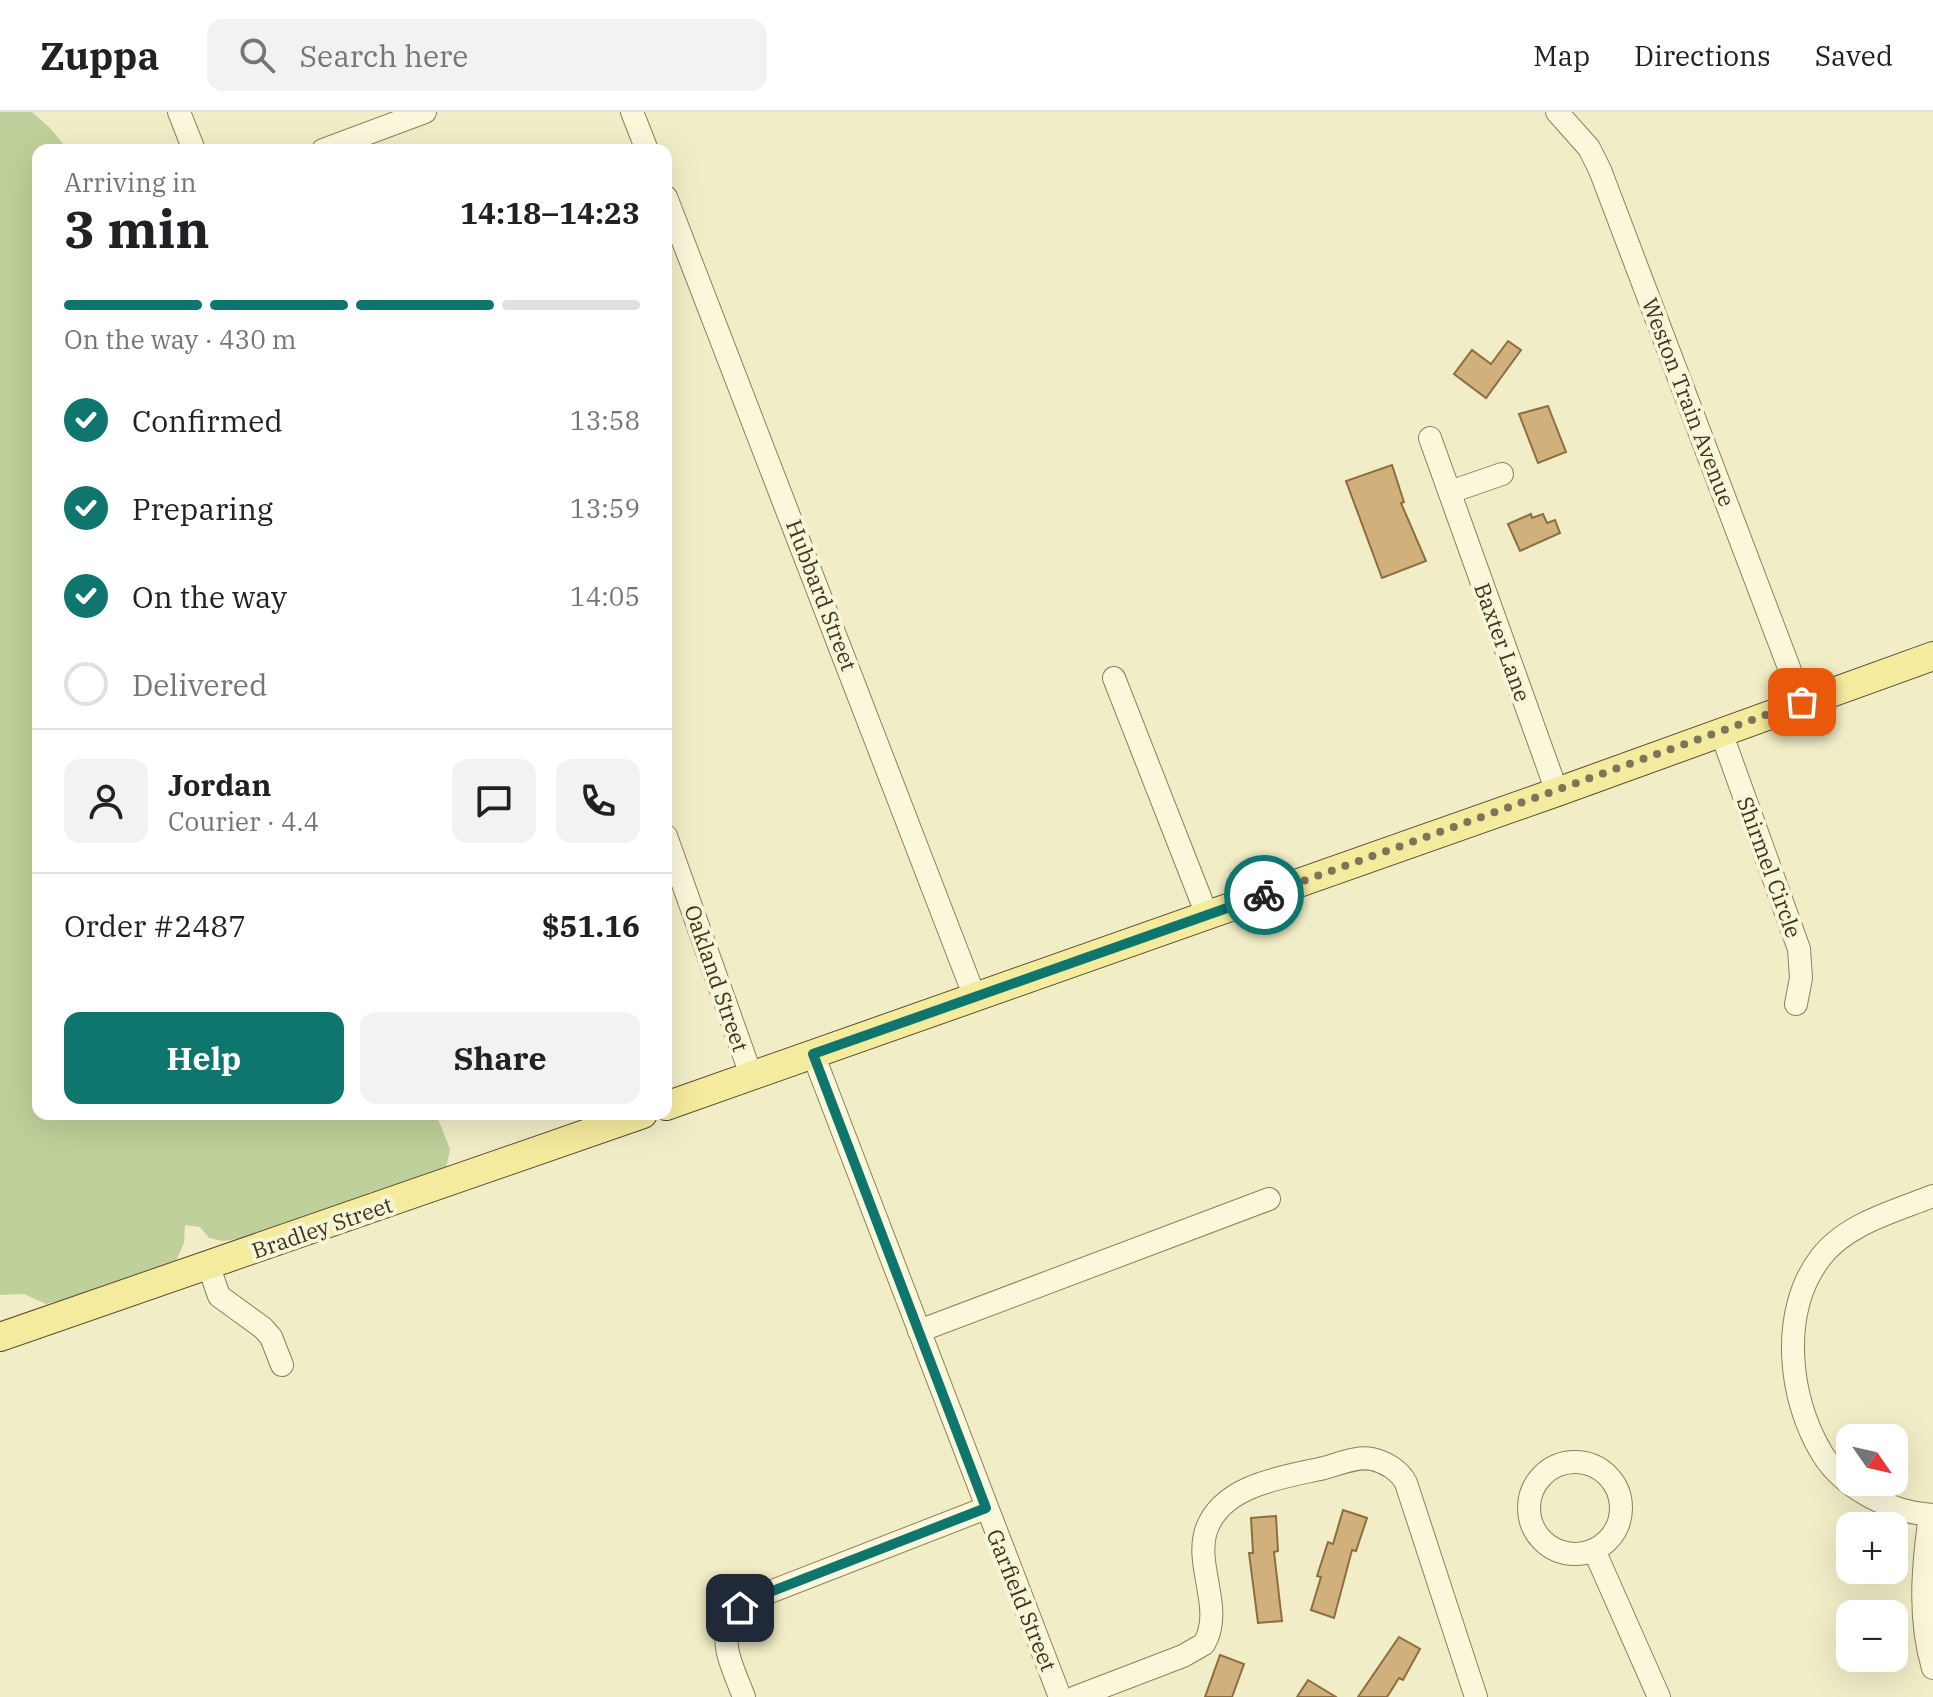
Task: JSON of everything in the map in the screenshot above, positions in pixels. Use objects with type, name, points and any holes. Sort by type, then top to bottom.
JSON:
[{"type":"main road","points":[[672,1104],[1933,656]]},
{"type":"main road","name":"Bradley Street","points":[[0,1337],[626,1120]]},
{"type":"street","points":[[179,112],[192,144]]},
{"type":"street","points":[[339,144],[425,112]]},
{"type":"street","points":[[632,112],[645,144]]},
{"type":"street","name":"Weston Train Avenue","points":[[1557,112],[1589,148],[1600,170],[1802,702]]},
{"type":"street","name":"Hubbard Street","points":[[672,213],[974,995]]},
{"type":"street","name":"Baxter Lane","points":[[1430,438],[1557,792]]},
{"type":"street","points":[[1450,492],[1502,474]]},
{"type":"street","points":[[1114,678],[1207,915]]},
{"type":"street","name":"Shirmel Circle","points":[[1721,732],[1799,949],[1801,978],[1796,1004]]},
{"type":"street","name":"Oakland Street","points":[[672,853],[751,1075]]},
{"type":"street","name":"Garfield Street","points":[[813,1054],[1060,1697]]},
{"type":"street","points":[[1933,1196],[1860,1226],[1822,1255],[1802,1288],[1796,1309],[1793,1346],[1802,1403],[1824,1457],[1842,1477],[1868,1495],[1911,1512],[1932,1515],[1925,1548],[1923,1616],[1933,1668]]},
{"type":"street","points":[[919,1331],[1269,1199]]},
{"type":"street","points":[[209,1267],[219,1296],[263,1328],[282,1365]]},
{"type":"street","points":[[1076,1697],[1183,1656],[1204,1644],[1212,1617],[1205,1551],[1207,1528],[1225,1504],[1258,1484],[1360,1459],[1385,1464],[1402,1475],[1476,1694]]},
{"type":"street","points":[[1574,1461],[1589,1463],[1603,1470],[1621,1497],[1617,1528],[1607,1541],[1594,1550],[1580,1554],[1552,1548],[1533,1526],[1530,1497],[1545,1472],[1558,1465],[1574,1461]]},
{"type":"street","points":[[744,1697],[725,1644],[727,1626],[740,1608],[762,1595],[986,1508]]},
{"type":"street","points":[[1594,1550],[1659,1697]]},
{"type":"green space","points":[[0,112],[32,112],[63,144],[32,144],[32,1120],[438,1120],[450,1149],[446,1169],[390,1191],[370,1192],[350,1207],[245,1238],[223,1241],[209,1238],[200,1227],[185,1225],[184,1243],[174,1265],[117,1287],[46,1304],[24,1294],[0,1295]]},
{"type":"building","points":[[1508,341],[1521,350],[1486,398],[1454,374],[1472,350],[1491,364]]},
{"type":"building","points":[[1548,406],[1566,452],[1538,463],[1519,414]]},
{"type":"building","points":[[1392,465],[1404,502],[1401,503],[1426,561],[1382,578],[1346,481]]},
{"type":"building","points":[[1531,514],[1532,518],[1543,514],[1547,523],[1555,520],[1560,533],[1520,551],[1508,524]]},
{"type":"building","points":[[1343,1510],[1367,1518],[1356,1551],[1352,1550],[1334,1618],[1311,1610],[1321,1577],[1317,1576],[1328,1542],[1333,1544]]},
{"type":"building","points":[[1276,1516],[1278,1551],[1274,1552],[1282,1621],[1258,1623],[1249,1553],[1253,1553],[1251,1518]]},
{"type":"building","points":[[1399,1637],[1420,1649],[1403,1680],[1399,1678],[1387,1697],[1358,1697]]},
{"type":"building","points":[[1220,1655],[1244,1664],[1232,1697],[1205,1697]]},
{"type":"building","points":[[1308,1680],[1336,1697],[1297,1697]]},
{"type":"way so far","points":[[1264,895],[1802,702]]},
{"type":"route","points":[[740,1608],[762,1595],[986,1508],[813,1054],[1264,895]]}]
